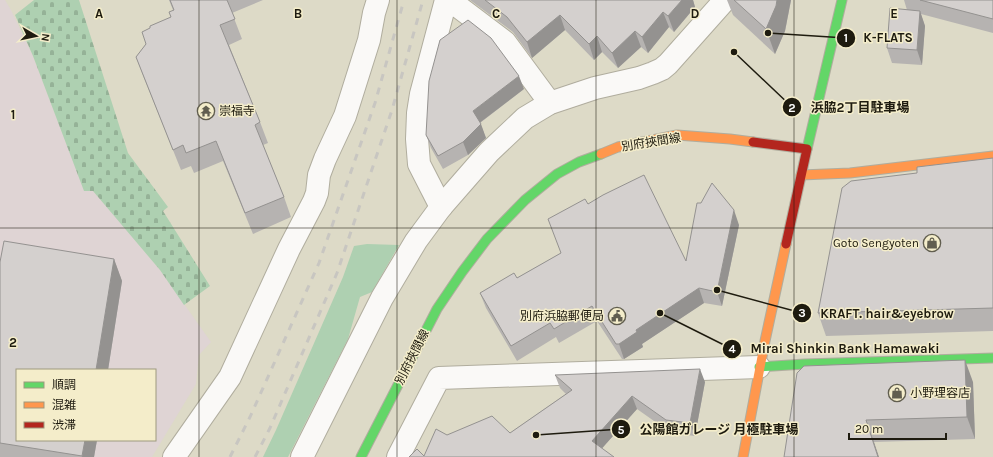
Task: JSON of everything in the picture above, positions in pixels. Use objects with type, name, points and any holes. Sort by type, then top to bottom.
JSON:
[{"type":"main road","points":[[742,457],[790,219],[842,0]]},
{"type":"main road","name":"別府挾間線","points":[[361,457],[437,309],[462,272],[487,239],[499,226],[525,200],[557,174],[579,162],[618,147],[677,136],[730,139],[807,149]]},
{"type":"main road","points":[[801,175],[850,173],[993,156]]},
{"type":"main road","points":[[759,367],[805,364],[993,358]]},
{"type":"street","points":[[174,457],[230,377],[289,249],[314,201],[317,193],[319,175],[345,116],[355,86],[369,40],[378,0]]},
{"type":"street","points":[[441,208],[419,164],[418,113],[421,94],[446,0],[460,8],[505,42],[550,103]]},
{"type":"street","points":[[302,457],[382,298],[416,241],[441,208],[489,152],[525,118],[550,103],[595,88],[653,74],[662,69],[725,0]]},
{"type":"street","points":[[398,457],[439,378],[759,367]]},
{"type":"shaded area","points":[[0,0],[5,0],[11,10],[33,56],[84,190],[93,191],[125,228],[160,270],[211,342],[199,355],[196,384],[152,457],[0,457]]},
{"type":"green space","points":[[34,0],[79,0],[128,153],[168,207],[163,211],[210,286],[184,305],[160,270],[93,191],[84,191],[33,56],[15,15]]},
{"type":"green space","points":[[367,244],[399,245],[372,292],[360,297],[348,339],[288,457],[263,457],[343,277],[354,246]]},
{"type":"building","name":"崇福寺","points":[[170,0],[227,0],[235,19],[220,25],[260,122],[255,125],[284,197],[245,213],[216,141],[186,153],[183,145],[173,150],[136,57],[146,44],[142,32],[150,28],[150,26],[171,17],[169,12],[174,10]]},
{"type":"building","points":[[485,0],[682,0],[668,16],[663,12],[642,37],[635,31],[612,53],[597,36],[589,44],[560,15],[527,42],[507,17]]},
{"type":"building","points":[[734,0],[777,0],[766,29]]},
{"type":"building","points":[[920,0],[993,0],[993,19]]},
{"type":"building","points":[[890,8],[920,11],[917,50],[887,48]]},
{"type":"building","points":[[468,20],[491,38],[519,76],[473,111],[481,124],[463,142],[438,156],[426,135],[429,81],[440,40]]},
{"type":"building","points":[[993,158],[993,308],[818,313],[842,188],[851,181],[917,173],[917,167]]},
{"type":"building","points":[[644,175],[686,261],[697,203],[701,203],[712,183],[734,210],[717,292],[699,288],[636,330],[637,332],[619,344],[616,344],[592,306],[554,329],[550,323],[511,346],[480,293],[514,273],[517,278],[561,253],[548,219],[585,199],[588,204]]},
{"type":"building","points":[[4,241],[114,259],[96,369],[16,369],[16,441],[85,441],[82,456],[0,443],[0,262]]},
{"type":"building","points":[[965,360],[967,417],[866,420],[878,457],[784,457],[797,373],[804,366]]},
{"type":"building","points":[[700,369],[690,423],[666,420],[632,396],[592,441],[614,457],[409,457],[417,449],[424,456],[436,429],[447,435],[492,416],[510,433],[572,390],[555,375]]},
{"type":"railway","points":[[230,457],[250,417],[319,263],[375,103],[404,0]]},
{"type":"railway","points":[[255,457],[270,428],[337,273],[392,110],[423,0]]},
{"type":"traffic: fast","points":[[807,149],[842,0]]},
{"type":"traffic: fast","points":[[361,457],[437,309],[487,239],[525,200],[557,174],[579,162],[601,154]]},
{"type":"traffic: fast","points":[[759,367],[805,364],[993,358]]},
{"type":"traffic: slow","points":[[601,154],[618,147],[677,135],[753,142]]},
{"type":"traffic: slow","points":[[801,175],[850,173],[993,156]]},
{"type":"traffic: slow","points":[[743,457],[765,341],[786,244]]},
{"type":"traffic: jam","points":[[753,142],[807,149],[786,244]]},
{"type":"place","name":"K-FLATS","points":[[768,33]]},
{"type":"place","name":"浜脇2丁目駐車場","points":[[734,52]]},
{"type":"place","name":"崇福寺","points":[[206,111]]},
{"type":"place","name":"Goto Sengyoten","points":[[932,243]]},
{"type":"place","name":"KRAFT. hair&eyebrow","points":[[717,290]]},
{"type":"place","name":"Mirai Shinkin Bank Hamawaki","points":[[660,313]]},
{"type":"place","name":"別府浜脇郵便局","points":[[617,316]]},
{"type":"place","name":"小野理容店","points":[[897,393]]},
{"type":"place","name":"公陽館ガレージ 月極駐車場","points":[[536,435]]}]
